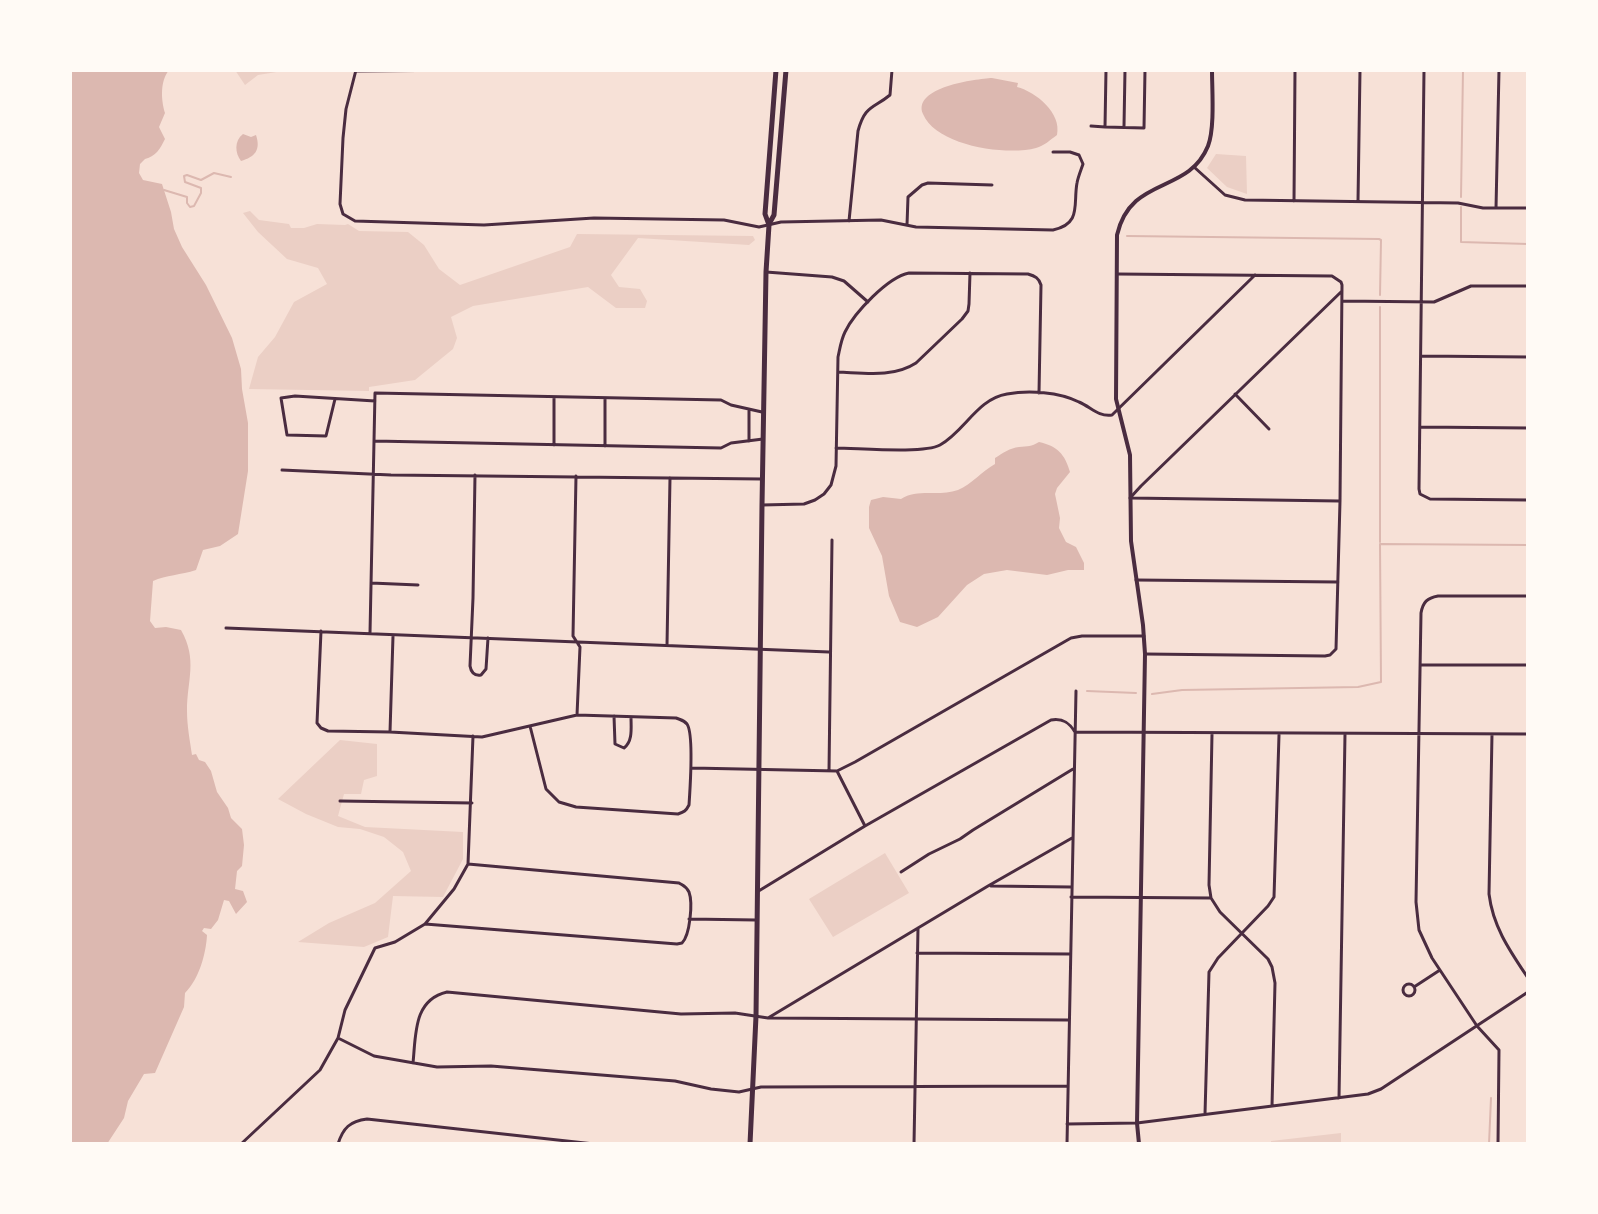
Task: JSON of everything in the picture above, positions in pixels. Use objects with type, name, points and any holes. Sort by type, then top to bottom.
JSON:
[{"type":"main road","points":[[769,225],[765,214],[776,70]]},
{"type":"main road","points":[[750,1144],[756,1016],[766,272],[786,70]]},
{"type":"main road","points":[[1139,1144],[1145,654],[1131,541],[1130,455],[1117,409],[1117,235],[1130,206],[1145,193],[1180,177],[1202,157],[1210,139],[1212,70]]},
{"type":"main road","points":[[771,133],[781,134]]},
{"type":"street","points":[[478,70],[356,70],[346,105],[341,171],[341,210],[345,216],[352,221],[484,225],[594,218],[724,220],[759,227],[781,222],[881,220],[907,226],[1061,228],[1068,224],[1076,209],[1077,182],[1083,164],[1079,155],[1053,152]]},
{"type":"street","points":[[849,221],[861,119],[870,107],[890,95],[892,70]]},
{"type":"street","points":[[1105,127],[1106,70]]},
{"type":"street","points":[[1124,127],[1125,70]]},
{"type":"street","points":[[1091,126],[1144,128],[1145,70]]},
{"type":"street","points":[[1294,201],[1295,70]]},
{"type":"street","points":[[1358,201],[1360,70]]},
{"type":"street","points":[[1424,70],[1420,494],[1430,499],[1528,500]]},
{"type":"street","points":[[1496,208],[1499,70]]},
{"type":"street","points":[[1194,167],[1217,189],[1234,199],[1458,203],[1483,208],[1528,208]]},
{"type":"street","points":[[907,226],[908,197],[922,185],[992,185]]},
{"type":"street","points":[[766,272],[832,277],[844,281],[868,302]]},
{"type":"street","points":[[838,372],[896,372],[916,363],[968,311],[970,273]]},
{"type":"street","points":[[762,505],[804,504],[824,494],[831,485],[836,448],[838,357],[844,332],[868,302],[901,274],[1035,276],[1041,285],[1039,393]]},
{"type":"street","points":[[1117,274],[1332,276],[1341,282],[1342,291],[1337,644],[1334,652],[1325,656],[1145,654]]},
{"type":"street","points":[[836,448],[929,450],[946,441],[983,405],[1006,394],[1039,393],[1069,398],[1105,416],[1112,415],[1255,275]]},
{"type":"street","points":[[1342,301],[1434,302],[1471,286],[1528,286]]},
{"type":"street","points":[[1130,498],[1342,291]]},
{"type":"street","points":[[1421,356],[1528,357]]},
{"type":"street","points":[[370,633],[375,393],[721,400],[763,412]]},
{"type":"street","points":[[1235,394],[1269,429]]},
{"type":"street","points":[[335,399],[326,436],[287,435],[281,398],[295,396],[375,401]]},
{"type":"street","points":[[554,397],[554,445]]},
{"type":"street","points":[[605,398],[605,446]]},
{"type":"street","points":[[749,409],[749,441]]},
{"type":"street","points":[[1420,427],[1528,428]]},
{"type":"street","points":[[374,441],[721,448],[731,443],[763,439]]},
{"type":"street","points":[[282,470],[391,475],[762,479]]},
{"type":"street","points":[[475,475],[470,666],[473,673],[481,675],[486,669],[488,638]]},
{"type":"street","points":[[576,476],[573,636],[580,647],[577,715]]},
{"type":"street","points":[[667,645],[670,478]]},
{"type":"street","points":[[1130,498],[1340,501]]},
{"type":"street","points":[[829,771],[832,540]]},
{"type":"street","points":[[1136,580],[1338,582]]},
{"type":"street","points":[[371,583],[418,585]]},
{"type":"street","points":[[1498,1144],[1499,1050],[1477,1026],[1440,970],[1424,943],[1417,917],[1421,613],[1427,600],[1438,596],[1528,596]]},
{"type":"street","points":[[226,628],[829,652]]},
{"type":"street","points":[[321,631],[318,724],[321,728],[328,731],[482,737],[577,715],[676,718],[690,728],[689,805],[678,814],[559,802],[546,789],[530,726]]},
{"type":"street","points":[[390,732],[393,635]]},
{"type":"street","points":[[691,768],[837,771],[1071,638],[1144,636]]},
{"type":"street","points":[[1421,665],[1528,665]]},
{"type":"street","points":[[1067,1144],[1076,691]]},
{"type":"street","points":[[614,716],[615,744],[624,748],[631,737],[631,717]]},
{"type":"street","points":[[757,892],[865,826],[1051,720],[1066,722],[1075,732],[1528,734]]},
{"type":"street","points":[[1212,733],[1211,898],[1220,912],[1268,959],[1274,975],[1272,1106]]},
{"type":"street","points":[[1205,1114],[1209,972],[1218,958],[1268,906],[1276,888],[1279,733]]},
{"type":"street","points":[[1339,1098],[1345,733]]},
{"type":"street","points":[[1492,734],[1491,911],[1507,946],[1528,978]]},
{"type":"street","points":[[241,1144],[320,1070],[331,1054],[345,1010],[375,948],[395,942],[425,924],[454,889],[468,864],[473,736]]},
{"type":"street","points":[[901,872],[1074,769]]},
{"type":"street","points":[[837,771],[865,826]]},
{"type":"street","points":[[340,801],[472,803]]},
{"type":"street","points":[[768,1018],[1072,838]]},
{"type":"street","points":[[425,924],[677,944],[686,940],[688,890],[679,883],[468,864]]},
{"type":"street","points":[[988,886],[1071,887]]},
{"type":"street","points":[[1071,897],[1211,898]]},
{"type":"street","points":[[689,919],[756,920]]},
{"type":"street","points":[[914,1144],[918,928]]},
{"type":"street","points":[[917,953],[1070,954]]},
{"type":"street","points":[[1414,987],[1440,970]]},
{"type":"street","points":[[413,1063],[419,1015],[430,999],[447,992],[681,1014],[735,1013],[768,1018],[1069,1020]]},
{"type":"street","points":[[1067,1124],[1137,1123],[1376,1092],[1528,992]]},
{"type":"street","points":[[338,1038],[374,1056],[437,1067],[491,1066],[659,1080],[739,1092],[761,1087],[1068,1086]]},
{"type":"street","points":[[338,1144],[345,1128],[367,1119],[594,1144]]},
{"type":"shaded area","points":[[70,70],[169,70],[163,85],[165,113],[159,127],[165,139],[157,152],[140,164],[139,173],[143,180],[162,184],[182,247],[206,285],[232,338],[241,369],[248,423],[248,471],[238,534],[220,546],[203,550],[196,570],[153,581],[150,621],[155,628],[181,630],[186,641],[190,661],[187,711],[192,755],[196,754],[199,760],[205,762],[231,818],[242,829],[242,866],[237,871],[235,889],[243,891],[247,902],[236,914],[229,901],[224,900],[218,920],[211,929],[204,928],[202,931],[207,935],[201,966],[185,993],[184,1007],[155,1073],[144,1074],[128,1101],[124,1118],[107,1144],[70,1144]]},
{"type":"shaded area","points":[[235,70],[289,70],[258,75],[245,85]]},
{"type":"shaded area","points":[[992,78],[1018,83],[1017,87],[1046,105],[1056,119],[1057,135],[1036,148],[991,149],[942,134],[930,125],[923,114],[922,105],[936,91]]},
{"type":"shaded area","points":[[243,134],[256,135],[258,145],[253,155],[241,161],[236,147]]},
{"type":"shaded area","points":[[1216,154],[1246,156],[1247,194],[1227,187],[1207,168]]},
{"type":"shaded area","points":[[250,211],[259,220],[289,224],[291,228],[348,224],[359,231],[408,232],[424,245],[439,269],[460,285],[570,247],[577,234],[753,236],[755,240],[749,245],[638,238],[611,275],[619,287],[640,289],[647,301],[645,308],[616,308],[588,287],[473,306],[451,317],[457,338],[453,349],[415,380],[369,387],[369,391],[249,389],[258,357],[275,337],[294,302],[327,284],[318,268],[287,259],[258,232],[243,213]]},
{"type":"shaded area","points":[[1039,442],[1059,452],[1068,466],[1070,472],[1055,494],[1059,528],[1066,542],[1076,547],[1084,570],[1047,575],[1007,570],[984,574],[967,585],[938,617],[917,627],[900,622],[889,596],[882,556],[869,528],[871,500],[883,497],[901,499],[914,494],[958,490],[995,464],[995,458],[1013,448]]},
{"type":"shaded area","points":[[340,740],[377,744],[377,776],[364,780],[361,794],[344,794],[338,816],[365,827],[463,832],[463,859],[443,897],[393,896],[388,937],[364,947],[298,942],[329,923],[375,903],[411,871],[403,852],[384,837],[360,829],[338,827],[278,799]]},
{"type":"shaded area","points":[[885,853],[909,893],[833,937],[809,899]]},
{"type":"shaded area","points":[[1341,1133],[1341,1144],[1271,1144],[1271,1141]]},
{"type":"waterway","points":[[1461,197],[1463,70]]},
{"type":"waterway","points":[[164,190],[187,197],[190,207],[194,206],[201,188],[185,182],[184,176],[201,180],[214,173],[231,177]]},
{"type":"waterway","points":[[1461,207],[1461,242],[1528,244]]},
{"type":"waterway","points":[[1127,236],[1379,239],[1380,295]]},
{"type":"waterway","points":[[1380,307],[1380,542]]},
{"type":"waterway","points":[[1152,694],[1182,690],[1358,687],[1381,682],[1380,544],[1528,545]]},
{"type":"waterway","points":[[1087,691],[1136,693]]},
{"type":"waterway","points":[[1489,1144],[1491,1098]]}]
